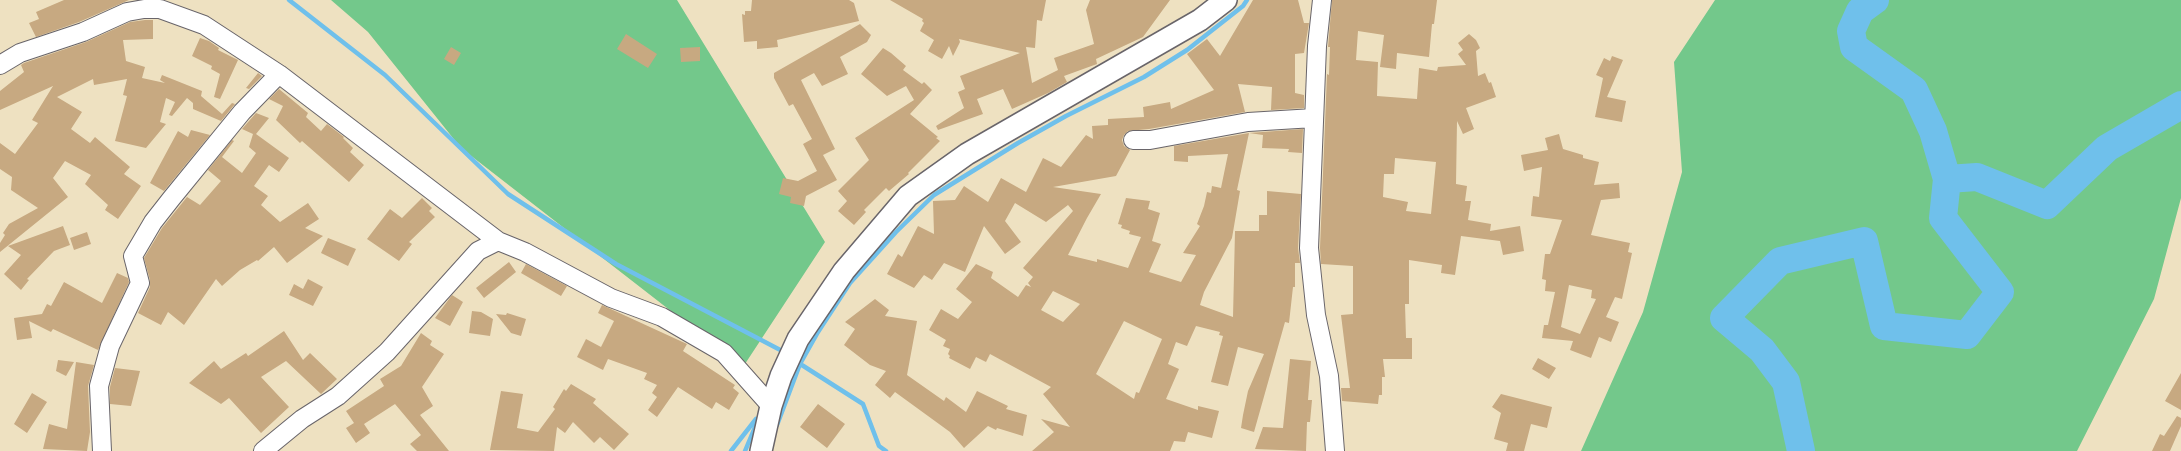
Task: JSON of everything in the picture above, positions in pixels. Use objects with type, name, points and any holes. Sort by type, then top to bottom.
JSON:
[{"type":"street","points":[[761,451],[771,406],[781,376],[798,339],[844,271],[908,196],[967,154],[1200,20],[1226,0]]},
{"type":"street","points":[[1322,0],[1314,118],[1309,248],[1316,315],[1329,376],[1334,451]]},
{"type":"street","points":[[0,65],[20,53],[83,32],[127,12],[160,9],[204,25],[279,74],[498,241],[525,252],[611,298],[662,317],[724,354],[771,406]]},
{"type":"street","points":[[102,451],[99,386],[110,346],[140,283],[133,256],[171,199],[242,112],[279,74]]},
{"type":"street","points":[[1133,140],[1150,140],[1248,122],[1314,118]]},
{"type":"street","points":[[263,451],[302,419],[338,396],[388,352],[478,251],[498,241]]},
{"type":"green space","points":[[331,0],[677,0],[825,242],[743,367],[461,148],[368,32]]},
{"type":"green space","points":[[1715,0],[2181,0],[2181,198],[2154,299],[2077,451],[1581,451],[1643,312],[1682,172],[1674,62]]},
{"type":"building","points":[[64,0],[129,0],[79,22],[36,37],[29,23],[39,19],[36,12]]},
{"type":"building","points":[[752,0],[849,0],[854,3],[859,21],[777,40],[778,47],[757,49],[757,41],[744,42],[742,14],[745,15],[745,11],[751,11]]},
{"type":"building","points":[[890,0],[1046,0],[1042,21],[1037,20],[1035,48],[1026,47],[1032,83],[1058,70],[1054,58],[1094,44],[1086,10],[1090,0],[1170,0],[1143,37],[1096,59],[1097,64],[1064,76],[1067,82],[1048,93],[1012,109],[1003,89],[977,99],[983,114],[938,130],[936,126],[964,108],[958,92],[965,89],[960,76],[1020,53],[959,39],[960,42],[953,56],[949,46],[942,59],[928,51],[934,40],[920,31],[924,23],[923,19]]},
{"type":"building","points":[[1253,0],[1298,0],[1304,23],[1309,23],[1304,53],[1295,54],[1295,93],[1304,95],[1304,108],[1271,110],[1272,87],[1238,84],[1245,112],[1128,131],[1122,140],[1124,146],[1130,150],[1116,176],[1053,187],[1101,194],[1068,255],[1097,262],[1097,259],[1128,268],[1141,237],[1129,234],[1130,231],[1121,228],[1122,225],[1118,224],[1126,198],[1150,201],[1148,209],[1160,213],[1152,241],[1161,244],[1149,272],[1181,282],[1196,255],[1183,253],[1200,226],[1197,224],[1207,192],[1211,193],[1212,186],[1221,188],[1228,154],[1188,156],[1188,162],[1174,161],[1174,146],[1249,133],[1237,190],[1240,191],[1232,238],[1204,292],[1200,305],[1233,317],[1235,231],[1259,231],[1259,215],[1267,215],[1267,191],[1301,194],[1298,248],[1300,263],[1295,263],[1295,287],[1293,287],[1289,323],[1285,322],[1254,432],[1241,428],[1248,391],[1264,354],[1238,347],[1228,386],[1211,382],[1223,336],[1219,335],[1220,332],[1196,326],[1187,346],[1176,342],[1168,364],[1179,369],[1166,399],[1198,410],[1198,406],[1219,411],[1212,438],[1188,432],[1185,442],[1174,441],[1170,451],[1032,451],[1054,432],[1041,419],[1070,427],[1043,394],[1051,387],[990,354],[986,362],[976,357],[970,369],[949,358],[950,349],[943,346],[946,340],[929,330],[941,309],[958,319],[972,302],[956,289],[976,264],[993,272],[991,278],[1018,297],[1026,285],[1031,287],[1028,283],[1033,277],[1023,268],[1073,211],[1068,205],[1046,222],[1015,203],[1005,221],[1021,242],[1005,254],[984,226],[965,272],[944,263],[932,280],[924,275],[914,288],[887,274],[898,254],[902,257],[918,226],[934,234],[933,201],[955,200],[964,186],[988,202],[1001,178],[1026,192],[1043,158],[1061,167],[1086,135],[1093,139],[1092,126],[1108,125],[1108,119],[1144,117],[1143,107],[1170,102],[1171,109],[1214,90],[1187,54],[1207,39],[1220,56]],"holes":[[[1053,291],[1080,304],[1063,322],[1041,310]],[[1124,321],[1162,339],[1139,393],[1136,392],[1134,399],[1096,374]]]},
{"type":"building","points":[[1332,0],[1437,0],[1434,24],[1432,24],[1429,57],[1397,53],[1396,69],[1380,67],[1384,35],[1358,31],[1356,60],[1378,62],[1377,96],[1417,99],[1419,68],[1437,71],[1438,67],[1466,65],[1458,54],[1463,50],[1458,43],[1469,34],[1476,40],[1480,48],[1476,51],[1478,76],[1485,73],[1489,83],[1491,82],[1496,97],[1466,108],[1474,129],[1463,134],[1457,121],[1456,184],[1467,186],[1465,201],[1471,201],[1468,220],[1491,224],[1490,231],[1520,226],[1524,251],[1503,255],[1500,241],[1461,236],[1455,275],[1441,273],[1442,265],[1409,260],[1409,304],[1405,304],[1406,338],[1412,338],[1412,359],[1383,359],[1385,377],[1382,377],[1382,395],[1379,395],[1378,404],[1342,401],[1341,388],[1350,388],[1341,315],[1353,314],[1353,266],[1321,264],[1320,248],[1327,74],[1329,75],[1330,47],[1328,47]],"holes":[[[1395,158],[1436,162],[1431,214],[1406,211],[1408,202],[1383,197],[1384,174],[1394,174]]]},
{"type":"building","points":[[153,20],[153,39],[123,40],[126,61],[145,67],[142,78],[165,83],[160,80],[162,75],[202,91],[201,96],[222,114],[232,103],[235,104],[221,121],[193,109],[193,103],[187,98],[172,116],[169,115],[175,102],[166,98],[160,122],[166,124],[146,148],[115,141],[127,96],[123,95],[127,79],[94,85],[93,79],[57,97],[82,112],[71,129],[90,143],[95,137],[130,167],[124,174],[141,186],[118,219],[105,210],[108,205],[85,184],[91,175],[65,161],[53,178],[68,197],[0,252],[0,243],[5,235],[3,233],[9,224],[38,208],[11,190],[12,177],[0,169],[0,143],[15,154],[38,123],[32,120],[53,86],[0,110],[0,91],[24,72],[21,65],[24,63],[86,42],[130,22]]},
{"type":"building","points":[[860,24],[871,35],[867,42],[840,57],[848,74],[822,86],[814,73],[801,80],[835,149],[823,155],[837,180],[806,196],[804,206],[790,203],[791,197],[779,194],[783,178],[798,181],[817,171],[803,144],[812,139],[793,104],[789,106],[774,78],[774,73]]},
{"type":"building","points":[[626,34],[657,54],[648,68],[617,49]]},
{"type":"building","points":[[200,38],[209,41],[219,48],[218,50],[238,60],[220,99],[214,97],[220,74],[211,69],[212,66],[192,56]]},
{"type":"building","points":[[451,47],[461,53],[454,65],[444,59]]},
{"type":"building","points":[[700,47],[700,61],[681,62],[680,48]]},
{"type":"building","points":[[883,48],[906,66],[903,70],[922,84],[924,82],[932,90],[910,114],[938,137],[936,138],[940,141],[909,174],[889,191],[886,188],[864,210],[866,212],[854,225],[838,211],[847,201],[838,191],[869,160],[855,138],[914,100],[906,86],[887,96],[861,74]]},
{"type":"building","points":[[1612,56],[1623,60],[1607,97],[1626,101],[1622,122],[1595,117],[1603,78],[1596,75],[1604,58],[1610,61]]},
{"type":"building","points":[[258,73],[262,76],[249,89],[246,88]]},
{"type":"building","points":[[279,89],[308,113],[306,117],[321,131],[327,124],[344,137],[353,148],[350,152],[364,165],[349,182],[302,141],[300,143],[276,120],[283,106],[269,99]]},
{"type":"building","points":[[256,113],[269,118],[256,134],[289,158],[279,172],[269,165],[254,186],[268,196],[261,205],[280,222],[308,203],[319,219],[305,228],[323,236],[287,263],[274,247],[258,261],[240,270],[222,286],[216,279],[184,325],[168,312],[161,325],[138,313],[150,287],[144,258],[162,228],[187,197],[200,205],[221,181],[208,170],[232,140],[234,141],[222,157],[242,173],[256,153],[249,147],[253,134],[242,129]]},
{"type":"building","points":[[1303,129],[1302,153],[1288,152],[1289,149],[1262,148],[1263,135],[1249,133]]},
{"type":"building","points":[[191,130],[210,135],[164,191],[150,183],[178,131],[188,137]]},
{"type":"building","points":[[1559,134],[1563,149],[1583,155],[1583,158],[1599,162],[1594,185],[1619,183],[1620,198],[1601,200],[1591,235],[1630,243],[1628,252],[1632,253],[1622,299],[1615,297],[1606,317],[1619,322],[1611,342],[1599,337],[1591,358],[1570,350],[1573,341],[1542,338],[1544,325],[1548,325],[1555,292],[1545,291],[1546,280],[1542,279],[1545,254],[1550,254],[1562,220],[1531,216],[1533,196],[1539,197],[1542,167],[1524,171],[1521,155],[1548,150],[1545,138]],"holes":[[[1569,285],[1592,290],[1591,298],[1596,299],[1580,334],[1561,327]]]},
{"type":"building","points":[[422,198],[432,208],[429,211],[435,217],[409,242],[412,244],[399,261],[367,239],[390,209],[402,218]]},
{"type":"building","points":[[63,226],[70,245],[54,251],[27,279],[29,280],[21,290],[4,274],[21,255],[8,246]]},
{"type":"building","points":[[87,232],[91,244],[74,250],[70,238]]},
{"type":"building","points":[[328,238],[356,249],[348,266],[321,253]]},
{"type":"building","points":[[509,262],[516,272],[484,298],[476,288]]},
{"type":"building","points":[[526,264],[567,286],[561,296],[521,273]]},
{"type":"building","points":[[117,273],[128,278],[129,282],[98,350],[53,329],[51,332],[29,321],[32,338],[17,340],[14,318],[42,314],[47,304],[51,306],[64,282],[102,303]]},
{"type":"building","points":[[308,279],[323,287],[313,306],[289,295],[294,284],[303,289]]},
{"type":"building","points":[[452,295],[463,302],[450,326],[435,318]]},
{"type":"building","points":[[875,299],[889,310],[885,316],[917,321],[907,375],[944,401],[946,397],[966,412],[977,391],[1008,406],[1006,409],[1027,415],[1023,436],[997,428],[996,430],[988,426],[964,448],[950,432],[895,392],[890,398],[875,385],[886,371],[870,365],[844,345],[855,329],[845,322]]},
{"type":"building","points":[[602,305],[687,344],[683,351],[735,385],[733,388],[739,393],[729,410],[716,402],[712,409],[678,387],[657,417],[648,410],[657,397],[652,393],[657,385],[644,379],[647,373],[608,359],[603,370],[577,357],[586,339],[601,347],[614,321],[598,313]]},
{"type":"building","points":[[472,311],[481,312],[493,319],[490,336],[469,333]]},
{"type":"building","points":[[507,313],[526,319],[521,336],[511,333],[496,314],[506,315]]},
{"type":"building","points":[[284,331],[303,360],[310,353],[337,379],[321,394],[286,361],[261,377],[289,407],[261,433],[229,398],[221,404],[189,383],[214,361],[221,369],[246,353],[248,356]]},
{"type":"building","points":[[421,333],[432,341],[430,345],[444,354],[422,387],[433,406],[420,415],[449,451],[417,451],[410,444],[421,435],[395,404],[364,424],[370,433],[356,443],[346,428],[354,423],[346,411],[384,386],[380,379],[401,366]]},
{"type":"building","points":[[1538,358],[1556,368],[1549,379],[1532,369]]},
{"type":"building","points":[[1290,359],[1311,361],[1308,400],[1312,400],[1310,422],[1307,422],[1306,451],[1255,449],[1263,427],[1283,428]]},
{"type":"building","points":[[58,360],[74,362],[66,376],[56,371]]},
{"type":"building","points":[[76,362],[94,365],[88,386],[90,432],[87,451],[43,449],[49,424],[67,429]]},
{"type":"building","points":[[115,368],[140,371],[131,406],[110,404],[110,387]]},
{"type":"building","points":[[2181,373],[2181,410],[2165,401]]},
{"type":"building","points":[[571,384],[596,399],[593,403],[629,434],[614,450],[600,437],[594,443],[573,422],[565,433],[557,427],[554,451],[490,450],[501,391],[523,394],[517,428],[538,432],[555,409],[553,407],[564,389],[566,391]]},
{"type":"building","points":[[32,393],[47,402],[27,433],[14,424]]},
{"type":"building","points":[[1501,394],[1552,407],[1547,428],[1531,424],[1524,451],[1506,451],[1508,443],[1494,439],[1501,413],[1492,407]]},
{"type":"building","points":[[818,404],[845,424],[827,448],[800,427]]},
{"type":"building","points":[[2177,416],[2181,418],[2181,426],[2170,451],[2152,451],[2160,434],[2164,436]]},
{"type":"waterway","points":[[289,0],[385,75],[508,194],[616,264],[786,353]]},
{"type":"waterway","points":[[777,425],[800,364],[850,283],[896,232],[934,195],[1066,116],[1144,77],[1187,50],[1243,6],[1247,0]]},
{"type":"waterway","points":[[1801,451],[1786,382],[1762,350],[1724,318],[1780,261],[1864,241],[1884,326],[1967,335],[2000,292],[1943,218],[1947,179],[1933,131],[1914,90],[1854,47],[1851,31],[1860,11],[1875,0]]},
{"type":"waterway","points":[[1947,179],[1977,177],[2047,205],[2107,148],[2181,105]]},
{"type":"waterway","points":[[794,360],[863,404],[879,446],[886,451]]},
{"type":"waterway","points":[[731,451],[756,419]]},
{"type":"waterway","points":[[745,451],[758,420]]}]
